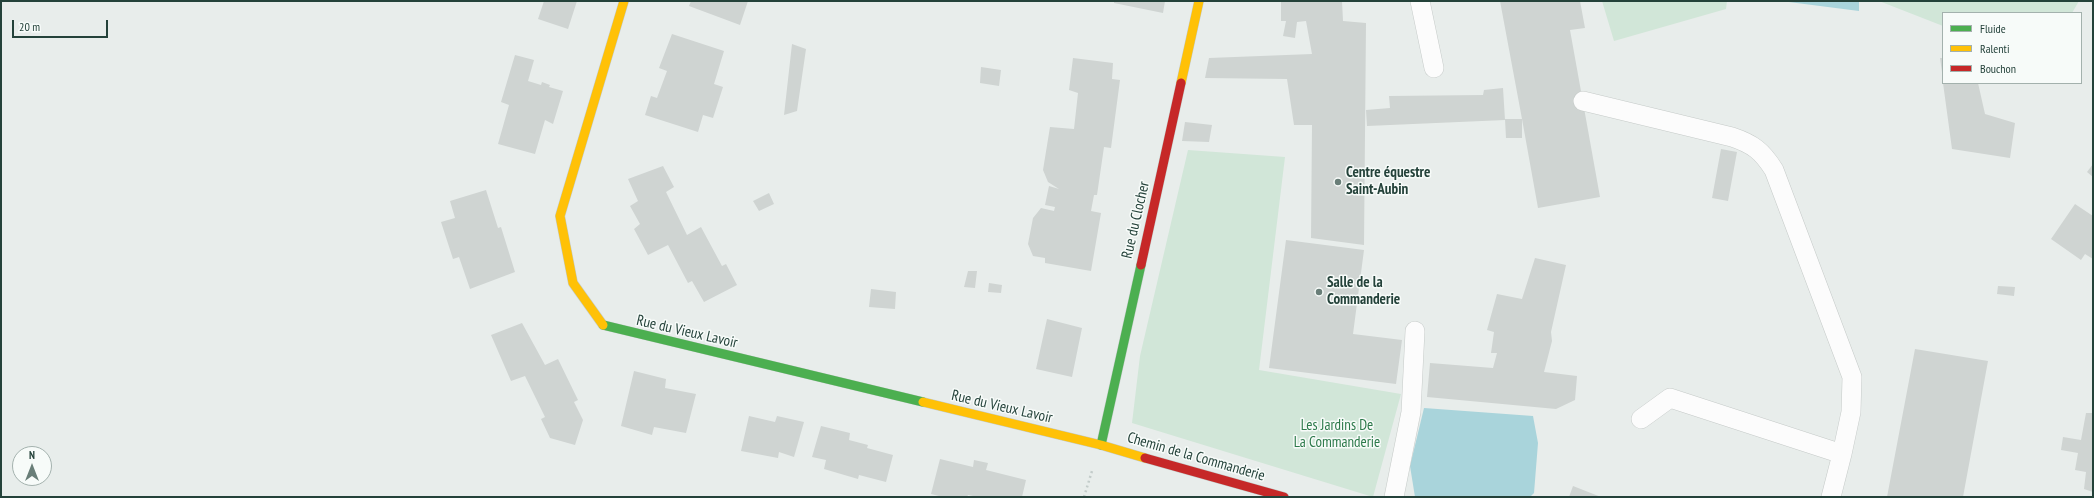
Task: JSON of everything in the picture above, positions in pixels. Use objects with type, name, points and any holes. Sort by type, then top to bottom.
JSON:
[{"type":"street","name":"Rue du Vieux Lavoir","points":[[624,1],[560,216],[573,283],[603,326],[1101,445]]},
{"type":"street","name":"Rue du Clocher","points":[[1101,445],[1199,1]]},
{"type":"street","name":"Chemin de la Commanderie","points":[[1101,445],[1284,497]]},
{"type":"lane","points":[[1420,1],[1434,68]]},
{"type":"lane","points":[[1583,101],[1732,137],[1751,144],[1766,158],[1774,170],[1852,377],[1851,412],[1831,497]]},
{"type":"lane","points":[[1394,497],[1411,412],[1415,331]]},
{"type":"lane","points":[[1641,419],[1670,398],[1842,454]]},
{"type":"green space","points":[[1602,1],[1727,1],[1726,9],[1614,41]]},
{"type":"green space","points":[[1879,1],[2079,1],[2073,12],[1942,12],[1942,26]]},
{"type":"green space","name":"Les Jardins De La Commanderie","points":[[1188,150],[1285,157],[1259,370],[1401,394],[1373,497],[1132,423],[1140,356]]},
{"type":"water","points":[[1781,1],[1859,1],[1859,11]]},
{"type":"water","points":[[1424,408],[1533,416],[1538,443],[1534,493],[1530,497],[1415,497],[1410,466]]},
{"type":"building","points":[[544,1],[577,1],[568,29],[538,19]]},
{"type":"building","points":[[691,1],[748,1],[740,25],[689,6]]},
{"type":"building","points":[[1114,1],[1165,1],[1163,13],[1114,3]]},
{"type":"building","name":"Centre équestre Saint-Aubin","points":[[1281,1],[1342,1],[1343,21],[1366,23],[1364,245],[1311,238],[1312,125],[1294,125],[1287,79],[1205,78],[1209,58],[1312,54],[1306,21],[1297,22],[1295,38],[1283,36],[1286,21],[1281,21]]},
{"type":"building","points":[[1500,1],[1580,1],[1585,28],[1570,30],[1600,197],[1538,208]]},
{"type":"building","points":[[672,34],[724,51],[714,84],[723,87],[713,118],[703,115],[698,132],[645,115],[651,96],[657,98],[667,71],[659,68]]},
{"type":"building","points":[[792,44],[806,49],[797,111],[784,115]]},
{"type":"building","points":[[515,55],[534,60],[528,81],[541,85],[542,82],[550,85],[549,87],[563,91],[553,124],[545,120],[535,154],[498,144],[509,105],[501,102]]},
{"type":"building","points":[[1073,58],[1113,63],[1112,79],[1120,80],[1111,148],[1104,147],[1097,195],[1094,195],[1091,211],[1101,213],[1091,271],[1045,263],[1045,258],[1033,256],[1028,244],[1033,218],[1041,208],[1054,211],[1055,207],[1045,205],[1049,186],[1059,189],[1048,182],[1043,170],[1050,127],[1074,129],[1078,93],[1069,90]]},
{"type":"building","points":[[1940,58],[1942,58],[1942,72]]},
{"type":"building","points":[[981,67],[1001,70],[999,86],[980,83]]},
{"type":"building","points":[[1943,84],[1978,84],[1985,114],[2015,123],[2010,158],[1952,149]]},
{"type":"building","points":[[1503,88],[1505,120],[1367,126],[1366,110],[1390,108],[1389,96],[1483,95],[1484,90]]},
{"type":"building","points":[[1505,119],[1522,119],[1522,138],[1506,138]]},
{"type":"building","points":[[1185,122],[1212,125],[1209,142],[1182,141]]},
{"type":"building","points":[[1721,149],[1737,152],[1728,201],[1712,198]]},
{"type":"building","points":[[2093,164],[2093,177],[2087,172]]},
{"type":"building","points":[[663,166],[674,187],[666,192],[687,235],[701,227],[722,266],[726,264],[737,285],[704,302],[692,281],[688,283],[668,245],[648,255],[634,229],[640,224],[630,206],[638,201],[628,179]]},
{"type":"building","points":[[486,190],[498,228],[501,227],[515,272],[470,289],[459,257],[453,259],[441,222],[455,218],[450,201]]},
{"type":"building","points":[[769,193],[774,204],[759,211],[753,201]]},
{"type":"building","points":[[2075,204],[2093,216],[2093,259],[2085,254],[2081,260],[2051,239]]},
{"type":"building","name":"Salle de la Commanderie","points":[[1286,240],[1364,250],[1353,334],[1402,340],[1396,384],[1269,368]]},
{"type":"building","points":[[1535,258],[1566,265],[1551,332],[1552,341],[1544,372],[1577,376],[1575,400],[1556,409],[1427,397],[1430,363],[1493,368],[1497,353],[1491,353],[1494,332],[1487,330],[1497,294],[1522,299]]},
{"type":"building","points":[[968,271],[977,271],[975,288],[964,287]]},
{"type":"building","points":[[989,283],[1002,285],[1001,293],[988,292]]},
{"type":"building","points":[[1998,286],[2015,287],[2014,296],[1997,294]]},
{"type":"building","points":[[871,289],[896,292],[895,309],[869,307]]},
{"type":"building","points":[[1047,319],[1082,328],[1072,377],[1036,369]]},
{"type":"building","points":[[522,323],[545,365],[558,359],[578,400],[574,402],[583,420],[575,445],[550,438],[541,419],[545,417],[525,376],[511,381],[491,335]]},
{"type":"building","points":[[1915,349],[1988,361],[1963,497],[1887,497]]},
{"type":"building","points":[[634,371],[666,379],[665,388],[696,394],[686,433],[654,427],[652,435],[621,426]]},
{"type":"building","points":[[2086,413],[2093,413],[2093,492],[2084,489],[2086,472],[2075,470],[2078,453],[2061,450],[2063,437],[2081,440]]},
{"type":"building","points":[[749,416],[775,422],[777,416],[804,422],[794,457],[779,452],[778,458],[741,451]]},
{"type":"building","points":[[821,426],[850,433],[849,440],[868,445],[867,448],[893,455],[886,482],[859,475],[858,479],[824,469],[826,460],[812,457]]},
{"type":"building","points":[[940,459],[973,467],[974,460],[988,463],[986,470],[1026,480],[1022,497],[978,497],[968,495],[967,497],[943,497],[931,494]]},
{"type":"building","points":[[1573,486],[1601,497],[1569,497]]},
{"type":"traffic: fast","points":[[1101,445],[1141,265]]},
{"type":"traffic: fast","points":[[603,325],[923,402]]},
{"type":"traffic: slow","points":[[603,325],[573,283],[560,216],[624,1]]},
{"type":"traffic: slow","points":[[1181,83],[1199,1]]},
{"type":"traffic: slow","points":[[923,402],[1101,445],[1145,458]]},
{"type":"traffic: jam","points":[[1141,265],[1181,83]]},
{"type":"traffic: jam","points":[[1145,458],[1284,497]]},
{"type":"place","name":"Centre équestre Saint-Aubin","points":[[1338,182]]},
{"type":"place","name":"Salle de la Commanderie","points":[[1319,292]]}]
